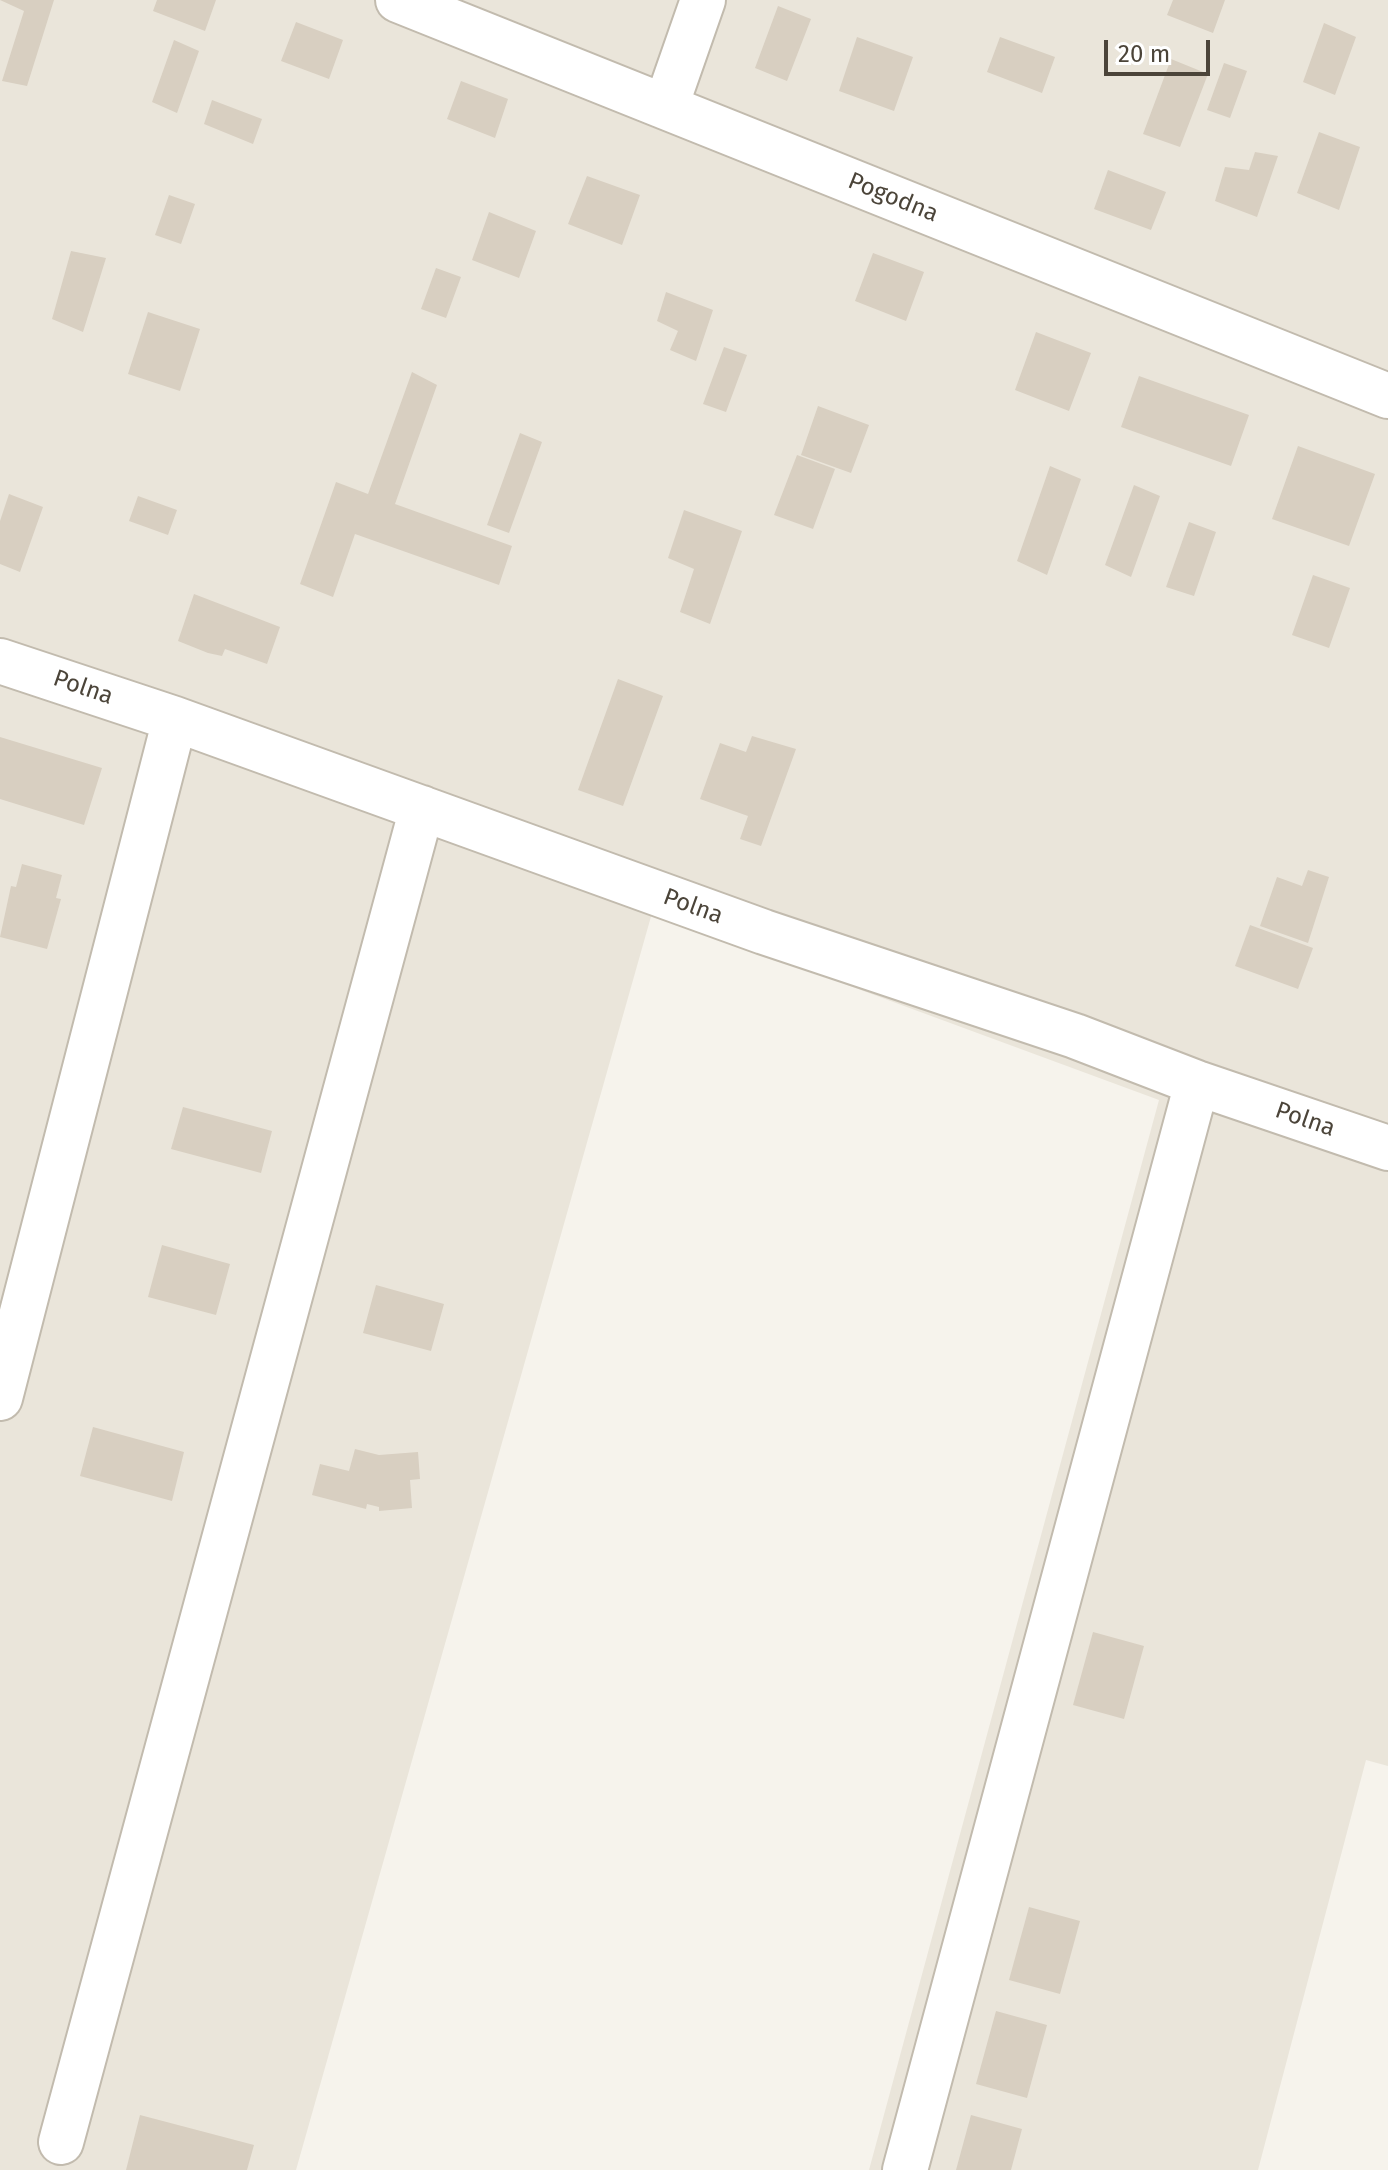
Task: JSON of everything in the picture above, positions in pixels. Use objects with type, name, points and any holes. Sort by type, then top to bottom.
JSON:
[{"type":"street","name":"Pogodna","points":[[398,0],[1388,396]]},
{"type":"street","points":[[666,106],[703,0]]},
{"type":"street","name":"Polna","points":[[0,661],[175,719],[764,932],[1075,1036],[1197,1083],[1388,1148]]},
{"type":"street","points":[[0,1398],[175,719]]},
{"type":"street","points":[[61,2142],[422,808]]},
{"type":"street","points":[[905,2170],[1197,1083]]},
{"type":"shaded area","points":[[0,0],[1388,0],[1388,1766],[1366,1760],[1258,2170],[869,2170],[1159,1100],[652,913],[296,2170],[0,2170]]},
{"type":"building","points":[[0,0],[54,0],[27,86],[2,81],[24,11]]},
{"type":"building","points":[[157,0],[216,0],[205,31],[153,11]]},
{"type":"building","points":[[1173,0],[1225,0],[1213,33],[1167,15]]},
{"type":"building","points":[[778,6],[811,19],[787,81],[755,68]]},
{"type":"building","points":[[296,22],[343,40],[329,79],[281,61]]},
{"type":"building","points":[[1324,23],[1356,37],[1335,95],[1303,82]]},
{"type":"building","points":[[857,37],[913,57],[894,111],[839,91]]},
{"type":"building","points":[[1000,37],[1055,57],[1042,93],[987,72]]},
{"type":"building","points":[[174,40],[199,51],[177,113],[152,102]]},
{"type":"building","points":[[1171,59],[1208,74],[1180,147],[1143,134]]},
{"type":"building","points":[[1224,63],[1247,71],[1230,118],[1207,110]]},
{"type":"building","points":[[461,81],[508,99],[495,138],[447,119]]},
{"type":"building","points":[[212,100],[262,119],[253,144],[204,124]]},
{"type":"building","points":[[1319,132],[1360,147],[1339,210],[1297,193]]},
{"type":"building","points":[[1255,152],[1278,156],[1257,217],[1215,201],[1225,167],[1249,170]]},
{"type":"building","points":[[1108,170],[1166,192],[1151,230],[1094,209]]},
{"type":"building","points":[[587,176],[640,195],[622,245],[568,224]]},
{"type":"building","points":[[169,195],[195,204],[181,244],[155,235]]},
{"type":"building","points":[[489,212],[536,231],[519,278],[472,260]]},
{"type":"building","points":[[71,251],[106,258],[83,332],[52,319]]},
{"type":"building","points":[[873,253],[924,272],[906,321],[855,301]]},
{"type":"building","points":[[436,268],[461,277],[446,318],[421,309]]},
{"type":"building","points":[[666,292],[713,310],[696,361],[670,350],[678,331],[657,321]]},
{"type":"building","points":[[148,312],[200,329],[180,391],[128,374]]},
{"type":"building","points":[[1036,332],[1091,353],[1069,411],[1015,390]]},
{"type":"building","points":[[724,347],[747,355],[726,412],[703,404]]},
{"type":"building","points":[[412,372],[437,385],[395,504],[512,546],[499,585],[355,534],[333,597],[300,584],[336,482],[368,494]]},
{"type":"building","points":[[1139,376],[1249,415],[1231,466],[1121,427]]},
{"type":"building","points":[[818,406],[869,425],[851,473],[801,455]]},
{"type":"building","points":[[520,433],[542,442],[509,533],[487,525]]},
{"type":"building","points":[[1298,446],[1375,474],[1349,546],[1272,519]]},
{"type":"building","points":[[797,455],[835,469],[813,529],[774,515]]},
{"type":"building","points":[[1050,466],[1081,479],[1047,575],[1017,561]]},
{"type":"building","points":[[1134,485],[1160,496],[1131,577],[1105,565]]},
{"type":"building","points":[[9,494],[43,507],[20,572],[0,564],[0,521]]},
{"type":"building","points":[[138,496],[177,510],[168,535],[129,521]]},
{"type":"building","points":[[684,510],[742,531],[710,624],[680,612],[694,569],[668,558]]},
{"type":"building","points":[[1189,522],[1216,532],[1194,596],[1166,587]]},
{"type":"building","points":[[1313,575],[1350,588],[1329,648],[1292,635]]},
{"type":"building","points":[[194,594],[280,627],[267,664],[225,649],[222,656],[208,653],[178,641]]},
{"type":"building","points":[[618,679],[663,696],[623,806],[578,790]]},
{"type":"building","points":[[752,736],[796,749],[761,846],[740,839],[748,816],[700,799],[720,743],[746,752]]},
{"type":"building","points":[[0,737],[102,768],[84,825],[0,799]]},
{"type":"building","points":[[22,864],[62,875],[56,898],[61,899],[47,949],[0,937],[11,886],[16,887]]},
{"type":"building","points":[[1308,870],[1329,877],[1308,943],[1260,926],[1277,877],[1302,886]]},
{"type":"building","points":[[1250,925],[1313,948],[1298,989],[1235,966]]},
{"type":"building","points":[[183,1107],[272,1131],[261,1173],[171,1149]]},
{"type":"building","points":[[162,1245],[230,1264],[216,1315],[148,1297]]},
{"type":"building","points":[[376,1285],[444,1304],[431,1351],[363,1333]]},
{"type":"building","points":[[93,1427],[184,1452],[172,1501],[80,1476]]},
{"type":"building","points":[[355,1449],[379,1455],[418,1452],[420,1479],[410,1480],[412,1508],[379,1511],[379,1507],[367,1504],[366,1509],[312,1495],[320,1464],[349,1471]]},
{"type":"building","points":[[1093,1632],[1144,1646],[1124,1719],[1073,1705]]},
{"type":"building","points":[[1029,1907],[1080,1921],[1060,1994],[1009,1980]]},
{"type":"building","points":[[996,2011],[1047,2025],[1027,2098],[976,2084]]},
{"type":"building","points":[[140,2115],[254,2145],[247,2170],[126,2170]]},
{"type":"building","points":[[971,2115],[1022,2129],[1011,2170],[956,2170]]}]
